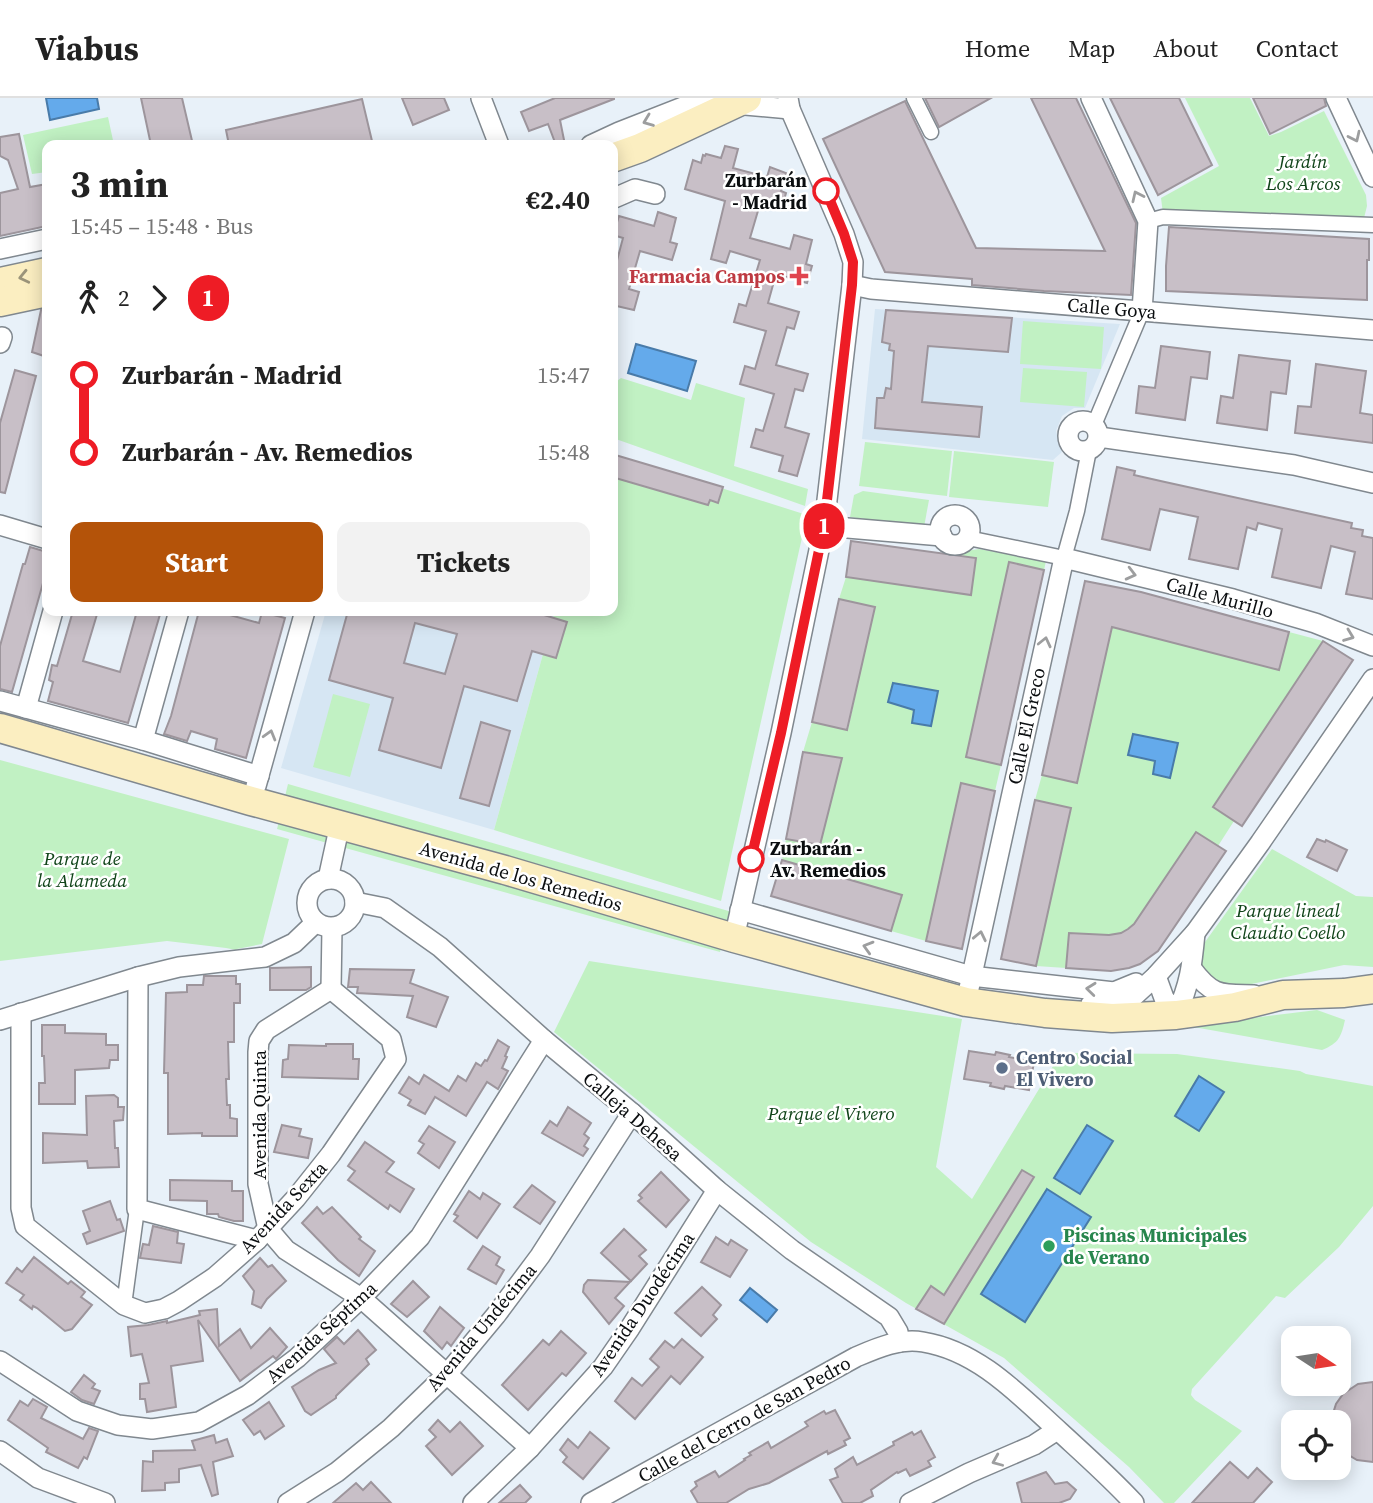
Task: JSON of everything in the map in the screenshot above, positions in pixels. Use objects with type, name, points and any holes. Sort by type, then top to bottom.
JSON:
[{"type":"main road","points":[[618,156],[640,148],[727,103]]},
{"type":"main road","points":[[0,282],[42,273]]},
{"type":"main road","points":[[0,302],[42,293]]},
{"type":"main road","name":"Avenida de los Remedios","points":[[0,728],[255,788],[340,824],[734,938],[969,989],[1045,1013],[1112,1018],[1176,1015],[1235,1007],[1283,995],[1373,989]]},
{"type":"street","points":[[481,98],[497,140]]},
{"type":"street","points":[[914,98],[931,132]]},
{"type":"street","points":[[1091,98],[1148,221],[1142,311]]},
{"type":"street","points":[[1336,98],[1373,177]]},
{"type":"street","points":[[602,140],[619,132],[727,103],[789,104],[844,234],[853,262],[824,526],[781,733],[734,938]]},
{"type":"street","points":[[618,196],[635,188],[655,194]]},
{"type":"street","points":[[1148,221],[1163,217],[1373,225]]},
{"type":"street","points":[[0,249],[42,240]]},
{"type":"street","name":"Calle Goya","points":[[852,285],[871,289],[1373,330]]},
{"type":"street","name":"Calle El Greco","points":[[969,989],[1064,558],[1094,437],[1142,311]]},
{"type":"street","points":[[1094,437],[1294,465],[1373,483]]},
{"type":"street","points":[[824,526],[942,536],[943,522],[955,515],[964,517],[967,521],[970,530],[968,538],[1064,558]]},
{"type":"street","points":[[0,524],[42,537]]},
{"type":"street","name":"Calle Murillo","points":[[1064,558],[1233,599],[1315,623],[1373,646]]},
{"type":"street","points":[[26,708],[52,616]]},
{"type":"street","points":[[143,740],[178,616]]},
{"type":"street","points":[[255,788],[299,616]]},
{"type":"street","name":"Avenida de los Remedios","points":[[1045,1013],[1079,1003],[1111,1006],[1133,997],[1156,976],[1195,933],[1373,679]]},
{"type":"street","name":"Avenida de los Remedios","points":[[0,701],[143,740],[255,788]]},
{"type":"street","points":[[328,879],[340,824]]},
{"type":"street","points":[[0,1020],[179,967],[265,957],[324,925],[341,925],[354,911],[355,902],[351,889],[341,881],[328,879],[318,883],[310,892],[307,902],[309,913],[324,925],[331,989]]},
{"type":"street","name":"Calleja Dehesa","points":[[355,902],[385,908],[440,947],[544,1040],[632,1112],[717,1191],[792,1250],[889,1317],[898,1332],[900,1342]]},
{"type":"street","name":"Avenida de los Remedios","points":[[740,910],[969,989],[1114,992],[1156,976]]},
{"type":"street","points":[[1176,1015],[1187,991],[1195,933]]},
{"type":"street","name":"Avenida de los Remedios","points":[[1192,969],[1203,984],[1217,992],[1283,995]]},
{"type":"street","points":[[1156,976],[1164,998],[1176,1015]]},
{"type":"street","points":[[124,1306],[137,1209],[138,977]]},
{"type":"street","name":"Avenida Quinta","points":[[331,989],[266,1030],[259,1041],[258,1184],[263,1234],[361,1298],[530,1448]]},
{"type":"street","name":"Avenida Sexta","points":[[124,1306],[145,1313],[164,1309],[180,1301],[215,1277],[263,1234],[331,1154],[396,1059],[391,1039],[331,989]]},
{"type":"street","points":[[22,1013],[21,1208],[25,1226],[124,1306]]},
{"type":"street","name":"Avenida Séptima","points":[[0,1361],[77,1411],[118,1425],[152,1429],[199,1422],[248,1395],[297,1358],[361,1298],[419,1237],[544,1040]]},
{"type":"street","name":"Avenida Undécima","points":[[288,1503],[337,1472],[391,1428],[447,1374],[540,1256],[632,1112]]},
{"type":"street","name":"Avenida Duodécima","points":[[473,1503],[530,1448],[603,1367],[717,1191]]},
{"type":"street","points":[[137,1209],[263,1234]]},
{"type":"street","points":[[900,1342],[920,1342],[943,1347],[998,1377],[1134,1503]]},
{"type":"street","name":"Calle del Cerro de San Pedro","points":[[591,1503],[856,1357],[900,1342]]},
{"type":"street","points":[[910,1503],[970,1473],[1034,1446],[1057,1430]]},
{"type":"street","points":[[0,1451],[38,1478],[105,1503]]},
{"type":"shaded area","points":[[875,309],[1120,324],[1085,408],[1074,408],[1062,416],[1056,431],[1062,452],[1053,460],[862,439]]},
{"type":"shaded area","points":[[325,616],[554,616],[494,830],[281,768]]},
{"type":"green space","name":"Jardín Los Arcos","points":[[1185,98],[1250,98],[1269,136],[1324,111],[1366,195],[1364,218],[1163,214],[1161,198],[1219,166]]},
{"type":"green space","points":[[108,117],[113,140],[42,140],[42,173],[32,174],[23,135]]},
{"type":"green space","points":[[1023,321],[1104,327],[1101,369],[1020,364]]},
{"type":"green space","points":[[1023,368],[1087,372],[1084,407],[1020,402]]},
{"type":"green space","points":[[621,378],[691,400],[696,383],[745,398],[734,466],[808,489],[805,506],[618,440],[618,380]]},
{"type":"green space","points":[[865,442],[952,451],[947,496],[859,486]]},
{"type":"green space","points":[[954,451],[1054,462],[1048,507],[949,497]]},
{"type":"green space","points":[[618,456],[807,515],[721,901],[494,830],[554,616],[618,616]]},
{"type":"green space","points":[[863,491],[929,500],[924,527],[850,517],[854,495]]},
{"type":"green space","points":[[979,549],[1046,561],[1044,570],[1009,563],[966,757],[1001,765],[995,791],[961,784],[926,941],[891,931],[901,895],[782,860],[786,839],[820,845],[842,759],[803,752],[812,722],[848,730],[874,607],[839,599],[846,577],[970,595],[976,559],[959,556],[960,552]]},
{"type":"green space","points":[[1120,588],[1133,632],[1278,670],[1289,632],[1323,641],[1213,806],[1234,821],[1218,846],[1196,832],[1134,924],[1066,968],[1036,966],[1070,808],[1035,800],[1042,775],[1076,783]]},
{"type":"green space","points":[[333,694],[370,704],[350,777],[313,767]]},
{"type":"green space","name":"Parque de la Alameda","points":[[0,760],[289,839],[262,944],[236,950],[167,941],[0,961]]},
{"type":"green space","points":[[288,784],[732,912],[720,952],[277,829]]},
{"type":"green space","name":"Parque lineal Claudio Coello","points":[[1272,849],[1356,896],[1373,897],[1373,967],[1344,965],[1232,988],[1217,986],[1199,965],[1200,949]]},
{"type":"green space","name":"Parque el Vivero","points":[[589,961],[962,1019],[936,1167],[972,1199],[1061,1053],[1177,1054],[1300,1071],[1373,1086],[1373,1206],[1339,1247],[1285,1298],[1276,1296],[1192,1389],[1191,1395],[1195,1400],[1242,1431],[1174,1503],[1164,1503],[1129,1467],[1004,1358],[906,1303],[811,1242],[554,1032]]},
{"type":"green space","points":[[1317,1010],[1345,1020],[1338,1039],[1322,1050],[1188,1026]]},
{"type":"water","points":[[46,98],[97,98],[99,109],[50,120]]},
{"type":"water","points":[[636,344],[696,361],[687,391],[628,373]]},
{"type":"water","points":[[893,683],[938,691],[931,726],[912,723],[914,710],[888,702]]},
{"type":"water","points":[[1133,734],[1178,743],[1170,778],[1153,774],[1155,761],[1128,755]]},
{"type":"water","points":[[1199,1076],[1224,1092],[1199,1131],[1175,1116]]},
{"type":"water","points":[[1087,1125],[1113,1141],[1080,1194],[1054,1178]]},
{"type":"water","points":[[1047,1189],[1091,1217],[1025,1322],[981,1294]]},
{"type":"water","points":[[750,1288],[777,1310],[767,1322],[740,1300]]},
{"type":"building","points":[[141,98],[182,98],[192,140],[150,140]]},
{"type":"building","points":[[402,98],[444,98],[449,110],[413,125]]},
{"type":"building","points":[[555,98],[614,98],[560,120],[564,140],[554,140],[548,124],[529,131],[521,112]]},
{"type":"building","points":[[925,98],[991,98],[939,127]]},
{"type":"building","points":[[1031,98],[1076,98],[1136,223],[1131,295],[972,285],[972,279],[885,272],[823,139],[905,101],[976,248],[1105,251]]},
{"type":"building","points":[[1110,98],[1179,98],[1212,165],[1158,195]]},
{"type":"building","points":[[1253,98],[1324,98],[1326,106],[1270,134]]},
{"type":"building","points":[[362,99],[372,140],[228,140],[226,130]]},
{"type":"building","points":[[19,134],[30,187],[42,185],[42,227],[0,236],[0,193],[18,189],[8,160],[0,156],[0,137]]},
{"type":"building","points":[[725,146],[738,149],[733,168],[767,177],[770,167],[786,173],[781,191],[786,193],[781,210],[760,204],[750,238],[790,249],[794,235],[812,240],[806,264],[812,266],[807,283],[776,274],[768,303],[799,312],[794,329],[787,327],[776,365],[808,374],[803,391],[795,389],[785,427],[809,434],[797,476],[779,471],[783,456],[751,447],[756,429],[763,431],[774,394],[740,384],[745,366],[755,369],[766,331],[734,322],[739,304],[746,306],[760,260],[730,251],[726,263],[711,259],[725,201],[685,189],[693,160],[701,163],[703,155],[706,154],[721,158]]},
{"type":"building","points":[[658,212],[676,218],[670,242],[677,244],[672,260],[640,251],[629,289],[639,292],[634,310],[618,306],[618,257],[623,238],[618,236],[619,216],[654,226]]},
{"type":"building","points":[[1169,227],[1369,239],[1367,300],[1166,291]]},
{"type":"building","points":[[41,310],[42,310],[42,355],[32,352]]},
{"type":"building","points":[[886,310],[1012,318],[1008,352],[928,346],[922,402],[982,407],[979,437],[875,428],[877,398],[884,398],[886,388],[891,389],[894,351],[889,350],[890,344],[882,342]]},
{"type":"building","points":[[1161,346],[1210,352],[1207,379],[1191,377],[1185,420],[1136,413],[1139,386],[1155,388]]},
{"type":"building","points":[[1239,355],[1290,361],[1286,394],[1271,392],[1267,430],[1217,423],[1221,396],[1233,398]]},
{"type":"building","points":[[1316,364],[1366,371],[1360,413],[1373,415],[1373,443],[1295,433],[1298,406],[1311,407]]},
{"type":"building","points":[[15,370],[36,376],[5,493],[0,492],[0,423]]},
{"type":"building","points":[[618,456],[723,487],[718,503],[710,500],[708,505],[618,479]]},
{"type":"building","points":[[1117,467],[1135,471],[1134,475],[1352,523],[1351,528],[1363,530],[1362,536],[1373,538],[1373,599],[1346,594],[1355,552],[1331,546],[1321,588],[1272,577],[1282,529],[1258,523],[1256,530],[1247,527],[1238,569],[1189,559],[1198,517],[1160,509],[1150,550],[1102,539]]},
{"type":"building","points":[[851,541],[976,558],[971,595],[846,577]]},
{"type":"building","points":[[30,547],[42,551],[42,587],[12,692],[0,689],[0,646]]},
{"type":"building","points":[[1009,562],[1044,570],[1001,765],[966,757]]},
{"type":"building","points":[[1085,581],[1141,592],[1289,632],[1279,670],[1112,627],[1077,783],[1042,775]]},
{"type":"building","points":[[839,599],[875,607],[847,730],[812,722]]},
{"type":"building","points":[[72,616],[96,616],[83,661],[120,672],[136,616],[160,616],[128,723],[48,701],[53,682],[49,680],[52,665],[57,666]]},
{"type":"building","points":[[198,616],[234,616],[259,623],[261,616],[285,618],[246,758],[215,749],[217,739],[191,731],[187,741],[164,734]]},
{"type":"building","points":[[347,616],[547,616],[567,622],[556,658],[532,651],[517,701],[464,686],[441,768],[379,750],[393,698],[329,680]],"holes":[[[415,623],[457,634],[445,674],[404,663]]]},
{"type":"building","points":[[1323,641],[1353,660],[1242,826],[1213,807]]},
{"type":"building","points":[[481,722],[510,731],[489,806],[460,798]]},
{"type":"building","points":[[803,752],[842,758],[820,845],[786,839]]},
{"type":"building","points":[[961,783],[995,791],[962,949],[926,941]]},
{"type":"building","points":[[1035,800],[1071,808],[1036,966],[1001,959]]},
{"type":"building","points":[[1196,832],[1226,851],[1158,951],[1140,964],[1129,968],[1111,971],[1066,968],[1069,933],[1109,935],[1128,929]]},
{"type":"building","points":[[1317,839],[1326,840],[1347,850],[1337,871],[1307,857]]},
{"type":"building","points":[[782,860],[902,895],[891,931],[771,896]]},
{"type":"building","points":[[311,967],[311,987],[306,990],[270,990],[270,968]]},
{"type":"building","points":[[350,969],[414,970],[410,983],[448,997],[436,1027],[407,1017],[413,996],[357,993],[358,987],[348,987]]},
{"type":"building","points":[[204,976],[236,976],[236,984],[240,984],[240,1003],[234,1003],[234,1042],[228,1042],[229,1079],[226,1079],[227,1105],[230,1105],[230,1118],[237,1119],[237,1136],[168,1134],[168,1073],[164,1073],[166,993],[187,992],[187,985],[203,985]]},
{"type":"building","points":[[42,1025],[65,1025],[65,1033],[106,1034],[106,1045],[118,1045],[118,1060],[110,1060],[109,1068],[75,1070],[75,1104],[39,1104],[39,1083],[45,1083]]},
{"type":"building","points":[[498,1040],[509,1047],[502,1068],[508,1071],[498,1089],[487,1082],[466,1116],[435,1097],[425,1114],[408,1105],[411,1100],[399,1093],[409,1077],[419,1084],[424,1075],[449,1091],[458,1076],[466,1081],[476,1063],[481,1066],[487,1061]]},
{"type":"building","points":[[353,1044],[353,1059],[359,1059],[358,1079],[282,1077],[283,1060],[288,1059],[289,1045]]},
{"type":"building","points":[[969,1051],[995,1055],[996,1052],[1034,1062],[1029,1090],[1005,1086],[1004,1089],[990,1086],[991,1083],[964,1079]]},
{"type":"building","points":[[114,1095],[118,1098],[118,1107],[124,1107],[123,1120],[114,1121],[119,1167],[88,1168],[87,1161],[43,1163],[43,1133],[87,1135],[86,1096]]},
{"type":"building","points":[[568,1107],[591,1123],[584,1134],[589,1138],[584,1146],[588,1149],[583,1156],[542,1133],[550,1121],[557,1126]]},
{"type":"building","points":[[282,1125],[301,1129],[299,1136],[312,1139],[308,1158],[274,1152]]},
{"type":"building","points":[[429,1126],[455,1142],[439,1168],[418,1153],[424,1144],[419,1141]]},
{"type":"building","points":[[365,1142],[394,1162],[386,1172],[414,1189],[400,1212],[390,1205],[388,1209],[348,1180],[355,1171],[348,1166]]},
{"type":"building","points":[[1022,1170],[1034,1177],[944,1324],[916,1309],[931,1286],[944,1295]]},
{"type":"building","points":[[661,1172],[689,1200],[666,1227],[638,1201],[642,1198],[639,1195]]},
{"type":"building","points":[[170,1180],[232,1181],[232,1191],[243,1191],[243,1221],[207,1214],[207,1201],[170,1200]]},
{"type":"building","points":[[532,1185],[555,1202],[540,1224],[514,1207]]},
{"type":"building","points":[[469,1191],[480,1199],[483,1193],[500,1204],[477,1238],[454,1221],[458,1216],[454,1214]]},
{"type":"building","points":[[110,1201],[124,1231],[87,1244],[83,1234],[90,1231],[83,1211]]},
{"type":"building","points":[[317,1207],[323,1214],[332,1207],[361,1237],[359,1239],[375,1251],[359,1276],[338,1260],[302,1223]]},
{"type":"building","points":[[153,1226],[178,1232],[177,1243],[184,1244],[181,1263],[140,1258],[143,1244],[149,1245]]},
{"type":"building","points":[[624,1229],[646,1250],[639,1256],[647,1264],[631,1281],[601,1253]]},
{"type":"building","points":[[716,1237],[728,1245],[731,1240],[747,1250],[730,1277],[701,1262]]},
{"type":"building","points":[[483,1246],[500,1257],[496,1265],[504,1270],[496,1284],[468,1269]]},
{"type":"building","points":[[34,1257],[68,1284],[71,1281],[85,1292],[81,1297],[92,1305],[72,1329],[65,1331],[37,1308],[33,1306],[32,1309],[20,1300],[24,1295],[6,1283],[17,1268],[22,1272]]},
{"type":"building","points":[[260,1258],[268,1267],[272,1265],[286,1281],[261,1308],[252,1304],[254,1291],[243,1276]]},
{"type":"building","points":[[588,1280],[630,1282],[615,1298],[624,1306],[609,1324],[583,1292]]},
{"type":"building","points":[[413,1281],[429,1297],[407,1317],[391,1304]]},
{"type":"building","points":[[702,1287],[721,1305],[713,1315],[717,1319],[701,1336],[675,1313]]},
{"type":"building","points":[[440,1307],[464,1328],[451,1346],[447,1342],[442,1349],[424,1331]]},
{"type":"building","points":[[217,1309],[219,1346],[240,1329],[251,1348],[270,1328],[287,1347],[276,1359],[273,1356],[240,1381],[198,1320],[203,1361],[171,1366],[176,1407],[147,1412],[145,1399],[140,1399],[140,1384],[149,1383],[142,1354],[131,1356],[128,1327],[167,1323],[200,1315],[199,1311]]},
{"type":"building","points":[[358,1330],[376,1350],[366,1359],[369,1364],[336,1398],[311,1415],[305,1411],[292,1387],[336,1363],[324,1349],[337,1337],[344,1344]]},
{"type":"building","points":[[561,1331],[586,1353],[566,1376],[562,1373],[528,1410],[502,1385],[543,1340],[549,1345]]},
{"type":"building","points":[[682,1339],[703,1357],[680,1384],[671,1376],[635,1419],[615,1401],[632,1378],[642,1386],[659,1367],[650,1359],[665,1341],[674,1348]]},
{"type":"building","points":[[84,1375],[95,1384],[92,1388],[100,1391],[94,1404],[71,1392]]},
{"type":"building","points":[[1373,1382],[1373,1462],[1351,1456],[1351,1410],[1334,1410],[1342,1396],[1351,1396],[1351,1389],[1358,1384]]},
{"type":"building","points":[[33,1399],[47,1407],[41,1418],[83,1439],[89,1428],[98,1431],[87,1459],[84,1457],[78,1468],[46,1452],[48,1448],[8,1420],[20,1401],[28,1406]]},
{"type":"building","points":[[269,1402],[284,1426],[265,1439],[260,1431],[254,1435],[243,1420]]},
{"type":"building","points":[[835,1410],[850,1438],[844,1441],[846,1445],[828,1454],[827,1451],[726,1503],[698,1503],[691,1491],[697,1486],[695,1482],[715,1471],[719,1477],[768,1442],[771,1448],[808,1426],[805,1422],[824,1411],[826,1414]]},
{"type":"building","points":[[438,1420],[450,1432],[460,1422],[483,1446],[452,1475],[426,1446],[436,1437],[429,1430]]},
{"type":"building","points":[[921,1431],[935,1457],[928,1461],[931,1466],[910,1476],[906,1469],[897,1472],[871,1490],[873,1496],[860,1503],[843,1503],[830,1480],[838,1477],[835,1469],[853,1457],[857,1465],[894,1445],[893,1442],[912,1432],[914,1435]]},
{"type":"building","points":[[590,1432],[609,1448],[583,1479],[563,1462],[567,1457],[560,1450],[568,1439],[578,1448]]},
{"type":"building","points":[[214,1435],[216,1443],[227,1439],[233,1456],[213,1462],[218,1494],[212,1496],[201,1465],[179,1469],[179,1482],[165,1483],[165,1490],[142,1491],[143,1461],[153,1462],[153,1451],[195,1450],[192,1441]]},
{"type":"building","points":[[1230,1462],[1248,1478],[1257,1468],[1272,1482],[1253,1503],[1192,1503]]},
{"type":"building","points":[[1046,1472],[1055,1484],[1067,1482],[1076,1490],[1070,1499],[1059,1503],[1022,1503],[1017,1483]]},
{"type":"building","points":[[371,1482],[391,1503],[333,1503],[356,1483],[363,1490]]},
{"type":"building","points":[[520,1485],[531,1497],[525,1503],[499,1503]]},
{"type":"bus line","name":"1","points":[[751,859],[781,733],[824,526],[852,285],[853,262],[826,191]]},
{"type":"place","name":"Zurbarán - Madrid","points":[[826,191]]},
{"type":"place","name":"Farmacia Campos","points":[[799,276]]},
{"type":"place","name":"Zurbarán - Av. Remedios","points":[[751,859]]},
{"type":"place","name":"Centro Social El Vivero","points":[[1002,1068]]},
{"type":"place","name":"Piscinas Municipales de Verano","points":[[1049,1246]]}]
